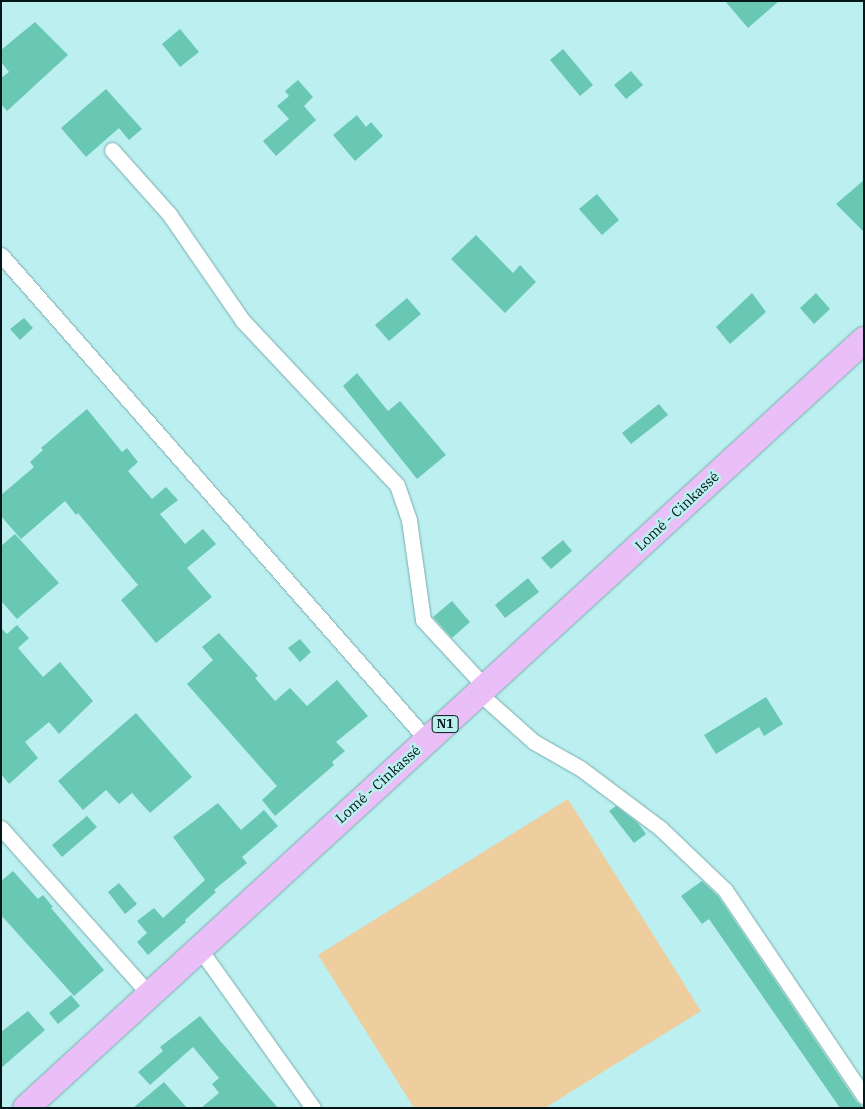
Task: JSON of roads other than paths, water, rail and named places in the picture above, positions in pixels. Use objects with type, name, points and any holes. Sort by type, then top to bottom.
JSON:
[{"type":"highway","name":"Lomé - Cinkassé","points":[[26,1108],[148,993],[864,340]]},
{"type":"street","points":[[112,150],[170,214],[242,320],[397,485],[409,520],[423,620],[482,690],[534,742],[580,768],[660,828],[725,890],[864,1096]]},
{"type":"street","points":[[1,255],[427,740]]},
{"type":"street","points":[[1,828],[148,993]]},
{"type":"street","points":[[199,948],[313,1108]]}]
